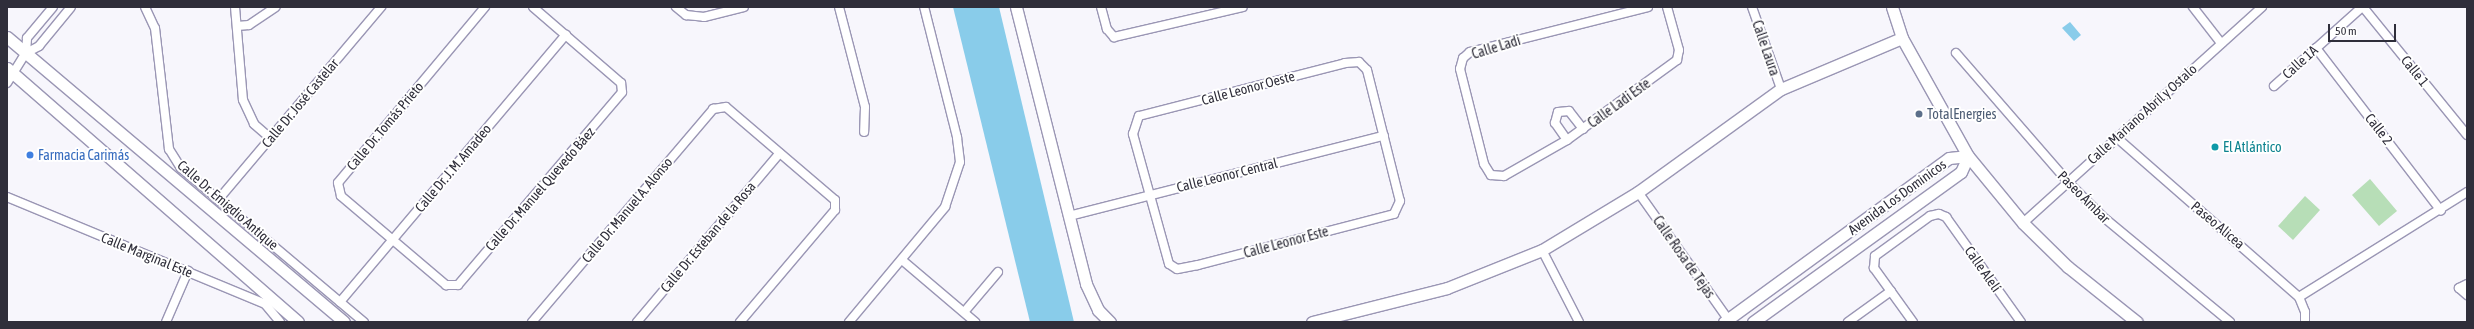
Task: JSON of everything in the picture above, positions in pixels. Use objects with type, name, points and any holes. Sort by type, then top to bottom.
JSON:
[{"type":"street","points":[[26,53],[27,38],[53,7]]},
{"type":"street","points":[[7,83],[10,70],[26,53],[39,46],[71,7]]},
{"type":"street","name":"Calle Dr. Emigdio Antique","points":[[145,7],[155,28],[169,149],[181,168],[364,322]]},
{"type":"street","points":[[235,7],[238,26],[243,100],[254,124],[270,138]]},
{"type":"street","points":[[238,26],[249,25],[276,7]]},
{"type":"street","name":"Calle Dr. José Castelar","points":[[218,200],[381,7]]},
{"type":"street","name":"Calle Dr. Tomás Prieto","points":[[392,240],[341,196],[338,183],[485,7]]},
{"type":"street","points":[[533,7],[566,35]]},
{"type":"street","points":[[676,7],[686,15],[704,17],[744,7]]},
{"type":"street","points":[[839,7],[865,107],[864,132]]},
{"type":"street","points":[[849,322],[945,208],[960,162],[957,137],[924,7]]},
{"type":"street","points":[[1016,7],[1086,284],[1098,310],[1110,322]]},
{"type":"street","points":[[1101,7],[1107,29],[1114,37],[1243,7]]},
{"type":"street","name":"Calle Ladi","points":[[1513,171],[1504,176],[1491,175],[1484,164],[1460,69],[1464,58],[1470,52],[1648,7]]},
{"type":"street","name":"Calle Ladi Este","points":[[1513,171],[1567,140],[1677,60],[1680,50],[1668,7]]},
{"type":"street","name":"Calle Laura","points":[[1752,7],[1781,89]]},
{"type":"street","points":[[1892,7],[1902,38],[1968,156],[2023,223],[2068,267],[2137,322]]},
{"type":"street","points":[[2193,7],[2221,43]]},
{"type":"street","name":"Calle Mariano Abril y Ostalo","points":[[2023,223],[2116,137],[2262,7]]},
{"type":"street","name":"Calle 1A","points":[[2274,86],[2363,7]]},
{"type":"street","name":"Calle 1","points":[[2363,7],[2467,135]]},
{"type":"street","name":"Calle Dr. Manuel Quevedo Báez","points":[[392,240],[446,285],[458,285],[614,103],[622,92],[621,82],[566,35]]},
{"type":"street","name":"Calle Dr. J. M. Amadeo","points":[[340,302],[566,35]]},
{"type":"street","points":[[7,36],[344,322]]},
{"type":"street","points":[[1312,322],[1344,318],[1447,288],[1542,250],[1638,192],[1781,89],[1902,38]]},
{"type":"street","name":"Calle 2","points":[[2316,48],[2441,211]]},
{"type":"street","name":"Paseo Ámbar","points":[[1956,54],[2068,182],[2102,216],[2230,322]]},
{"type":"street","name":"Calle Leonor Oeste","points":[[1149,195],[1133,134],[1139,116],[1345,62],[1359,62],[1367,70],[1384,136]]},
{"type":"street","points":[[10,70],[298,322]]},
{"type":"street","name":"Calle Dr. Manuel A. Alonso","points":[[532,322],[713,109],[726,107],[780,153]]},
{"type":"street","points":[[1567,140],[1555,123],[1558,112],[1569,111],[1583,129]]},
{"type":"street","name":"Calle Leonor Central","points":[[1069,216],[1384,136]]},
{"type":"street","name":"Calle Leonor Este","points":[[1149,195],[1169,264],[1177,269],[1198,265],[1394,214],[1400,201],[1384,136]]},
{"type":"street","name":"Paseo Alicea","points":[[2116,137],[2299,297]]},
{"type":"street","points":[[740,322],[835,210],[835,200],[780,153]]},
{"type":"street","name":"Calle Dr. Esteban de la Rosa","points":[[637,322],[780,153]]},
{"type":"street","name":"Avenida Los Dominicos","points":[[1727,321],[1949,158],[1968,156],[1961,172],[1753,322]]},
{"type":"street","name":"Calle Rosa de Tejas","points":[[1638,192],[1727,321]]},
{"type":"street","points":[[2304,322],[2305,312],[2299,297],[2328,278],[2441,211],[2467,192]]},
{"type":"street","name":"Calle Marginal Este","points":[[7,197],[265,304],[280,322]]},
{"type":"street","name":"Calle Alelí","points":[[1891,291],[1874,268],[1875,256],[1930,216],[1939,214],[1946,217],[2021,322]]},
{"type":"street","points":[[1542,250],[1579,322]]},
{"type":"street","points":[[902,260],[965,311],[975,322]]},
{"type":"street","points":[[166,322],[188,271]]},
{"type":"street","points":[[965,311],[998,272]]},
{"type":"street","points":[[2467,284],[2459,288],[2467,295]]},
{"type":"street","points":[[1848,322],[1891,291],[1914,322]]},
{"type":"green space","points":[[2370,179],[2397,211],[2379,226],[2352,195]]},
{"type":"green space","points":[[2305,196],[2320,210],[2293,240],[2278,226]]},
{"type":"water","points":[[953,7],[999,7],[1074,322],[1030,322]]},
{"type":"water","points":[[2070,22],[2081,35],[2074,41],[2062,28]]},
{"type":"place","name":"TotalEnergies","points":[[1919,114]]},
{"type":"place","name":"El Atlántico","points":[[2215,147]]},
{"type":"place","name":"Farmacia Carimás","points":[[30,155]]}]
